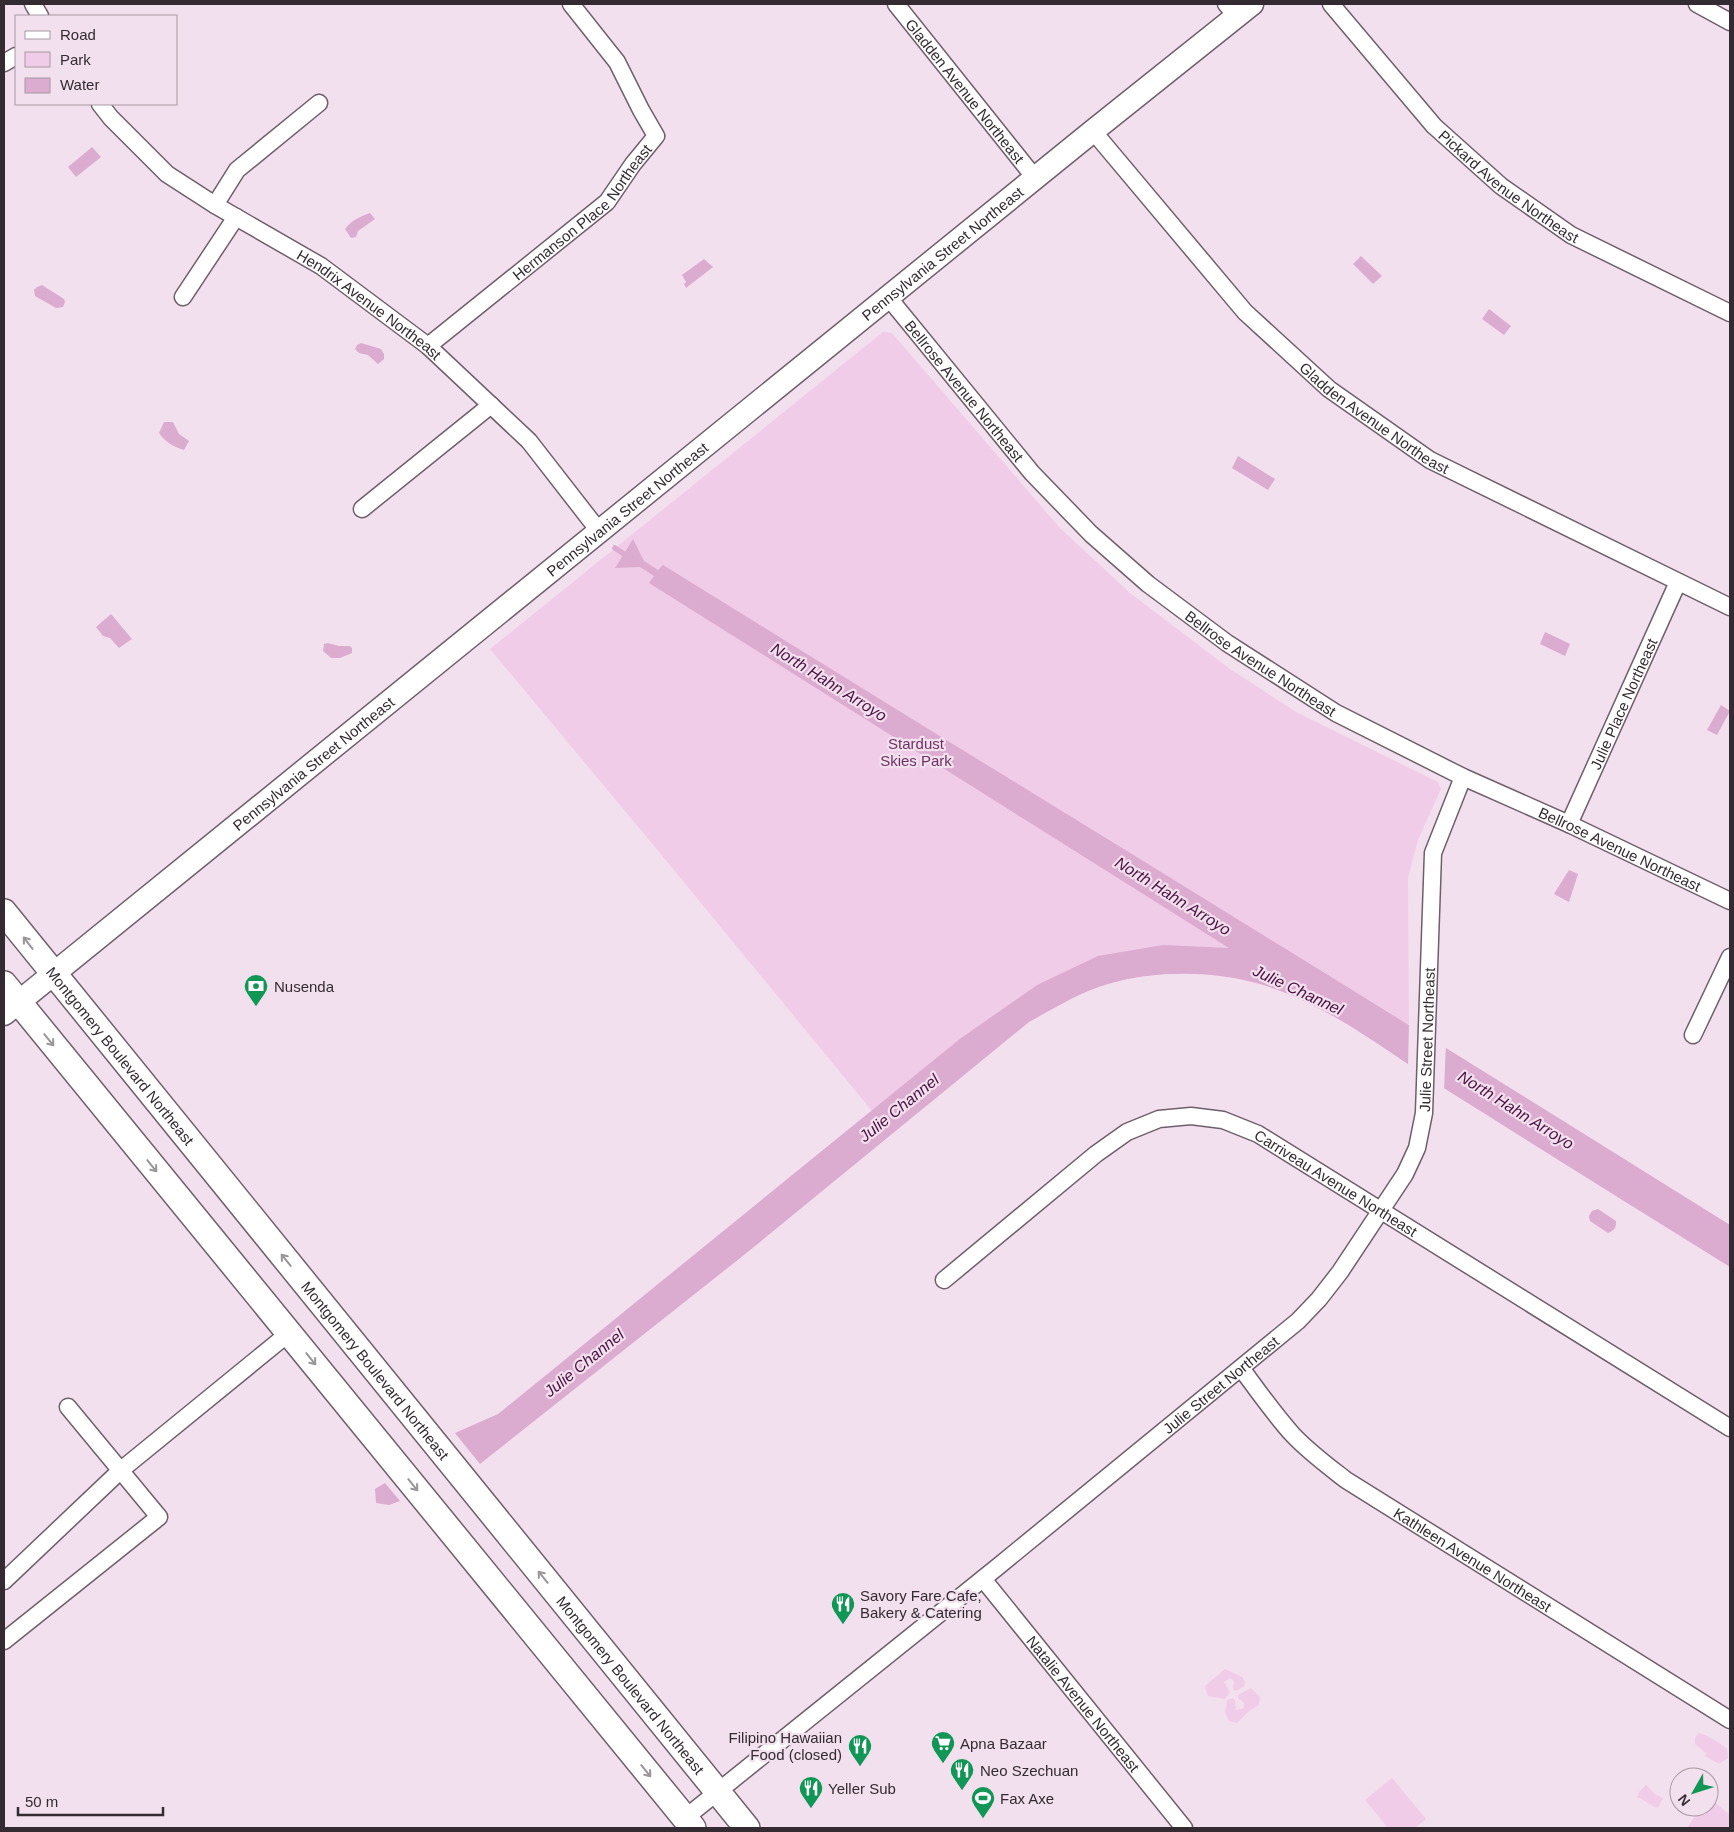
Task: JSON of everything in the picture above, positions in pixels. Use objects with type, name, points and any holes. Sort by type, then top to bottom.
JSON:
[{"type":"main road","name":"Montgomery Boulevard Northeast","points":[[4,912],[747,1828]]},
{"type":"main road","points":[[9,1000],[289,1333],[689,1823]]},
{"type":"street","points":[[33,4],[39,15]]},
{"type":"street","name":"Hermanson Place Northeast","points":[[428,346],[607,202],[633,164],[656,136],[640,110],[617,62],[571,4]]},
{"type":"street","name":"Gladden Avenue Northeast","points":[[896,4],[1035,178]]},
{"type":"street","name":"Pickard Avenue Northeast","points":[[1331,4],[1434,126],[1501,186],[1571,235],[1730,313]]},
{"type":"street","points":[[1697,4],[1730,22]]},
{"type":"street","name":"Pennsylvania Street Northeast","points":[[9,1000],[52,973],[1035,178],[1238,8]]},
{"type":"street","points":[[4,63],[15,57]]},
{"type":"street","points":[[215,205],[237,170],[319,103]]},
{"type":"street","name":"Hendrix Avenue Northeast","points":[[101,105],[111,118],[167,174],[215,205],[321,266],[428,346],[529,441],[599,531]]},
{"type":"street","name":"Gladden Avenue Northeast","points":[[1093,130],[1245,312],[1329,389],[1430,460],[1730,606]]},
{"type":"street","points":[[183,297],[236,217]]},
{"type":"street","name":"Bellrose Avenue Northeast","points":[[888,296],[1032,473],[1091,534],[1148,584],[1227,643],[1336,713],[1463,777],[1569,824],[1730,901]]},
{"type":"street","points":[[362,509],[491,405]]},
{"type":"street","name":"Julie Place Northeast","points":[[1569,824],[1678,582]]},
{"type":"street","name":"Julie Street Northeast","points":[[689,1823],[717,1792],[983,1579],[1298,1321],[1319,1299],[1340,1272],[1405,1174],[1417,1148],[1424,1114],[1433,853],[1463,777]]},
{"type":"street","points":[[1693,1035],[1730,957]]},
{"type":"street","name":"Carriveau Avenue Northeast","points":[[944,1280],[1096,1154],[1127,1132],[1159,1118],[1191,1116],[1223,1120],[1258,1134],[1730,1428]]},
{"type":"street","points":[[4,1581],[121,1470],[289,1333]]},
{"type":"street","name":"Kathleen Avenue Northeast","points":[[1241,1368],[1294,1436],[1321,1461],[1346,1480],[1730,1720]]},
{"type":"street","points":[[4,1641],[159,1516],[68,1407]]},
{"type":"street","name":"Natalie Avenue Northeast","points":[[983,1579],[1184,1828]]},
{"type":"green space","name":"Stardust Skies Park","points":[[883,332],[892,333],[1060,528],[1130,593],[1230,669],[1296,712],[1438,782],[1441,789],[1418,840],[1408,878],[1409,1025],[1362,997],[1230,949],[1037,985],[961,1038],[872,1111],[490,649]]},
{"type":"green space","points":[[1225,1669],[1242,1677],[1245,1682],[1244,1686],[1234,1691],[1234,1681],[1230,1678],[1224,1682],[1230,1692],[1225,1699],[1208,1696],[1205,1686]]},
{"type":"green space","points":[[1251,1688],[1260,1697],[1259,1705],[1248,1712],[1237,1723],[1229,1721],[1225,1712],[1227,1700],[1233,1698],[1236,1710],[1244,1708],[1244,1703],[1238,1698],[1238,1695]]},
{"type":"green space","points":[[1699,1733],[1710,1737],[1727,1748],[1728,1758],[1719,1764],[1705,1756],[1706,1753],[1695,1744],[1695,1737]]},
{"type":"green space","points":[[1392,1778],[1426,1819],[1415,1828],[1388,1828],[1365,1800]]},
{"type":"green space","points":[[1646,1785],[1655,1794],[1663,1798],[1658,1808],[1637,1797]]},
{"type":"green space","points":[[1719,1806],[1730,1815],[1730,1828],[1687,1828],[1694,1817],[1719,1817]]},
{"type":"water","points":[[92,147],[101,157],[76,177],[68,167]]},
{"type":"water","points":[[370,213],[375,219],[358,231],[356,237],[351,238],[345,229],[356,219]]},
{"type":"water","points":[[1361,256],[1382,276],[1373,284],[1353,264]]},
{"type":"water","points":[[704,259],[713,267],[686,288],[684,284],[686,282],[682,275]]},
{"type":"water","points":[[42,285],[64,299],[63,307],[56,308],[35,296],[34,290]]},
{"type":"water","points":[[1489,309],[1511,326],[1504,335],[1482,319]]},
{"type":"water","points":[[361,343],[381,349],[384,359],[378,364],[368,355],[359,353],[355,349]]},
{"type":"water","points":[[164,422],[173,422],[179,434],[189,441],[184,450],[170,444],[159,433]]},
{"type":"water","points":[[1238,456],[1275,479],[1268,490],[1232,468]]},
{"type":"water","name":"Julie Channel","points":[[633,539],[644,561],[658,570],[663,565],[1730,1225],[1730,1267],[1450,1092],[1347,1024],[1320,1009],[1264,985],[1234,978],[1203,974],[1138,977],[1088,991],[1029,1022],[749,1251],[480,1464],[455,1433],[498,1414],[961,1038],[1037,985],[1098,956],[1163,945],[1229,948],[649,583],[654,576],[640,567],[615,568]]},
{"type":"water","points":[[111,614],[132,639],[119,648],[110,638],[103,636],[96,627]]},
{"type":"water","points":[[1545,632],[1570,644],[1565,656],[1540,644]]},
{"type":"water","points":[[324,644],[350,646],[352,653],[340,658],[331,658],[323,651]]},
{"type":"water","points":[[1721,705],[1730,711],[1717,735],[1707,730]]},
{"type":"water","points":[[1569,870],[1578,874],[1569,902],[1554,894]]},
{"type":"water","points":[[1598,1209],[1616,1221],[1612,1231],[1608,1233],[1590,1221],[1589,1216],[1592,1211]]},
{"type":"water","points":[[385,1483],[400,1501],[389,1505],[376,1503],[375,1489]]},
{"type":"pier","points":[[1409,1022],[1446,1044],[1444,1091],[1408,1067]]},
{"type":"waterway","name":"North Hahn Arroyo","points":[[615,548],[630,558]]},
{"type":"place","name":"Nusenda","points":[[256,1007]]},
{"type":"place","name":"Savory Fare Cafe, Bakery & Catering","points":[[843,1625]]},
{"type":"place","name":"Apna Bazaar","points":[[943,1764]]},
{"type":"place","name":"Filipino Hawaiian Food (closed)","points":[[860,1767]]},
{"type":"place","name":"Neo Szechuan","points":[[962,1791]]},
{"type":"place","name":"Yeller Sub","points":[[811,1809]]},
{"type":"place","name":"Fax Axe","points":[[983,1819]]}]
